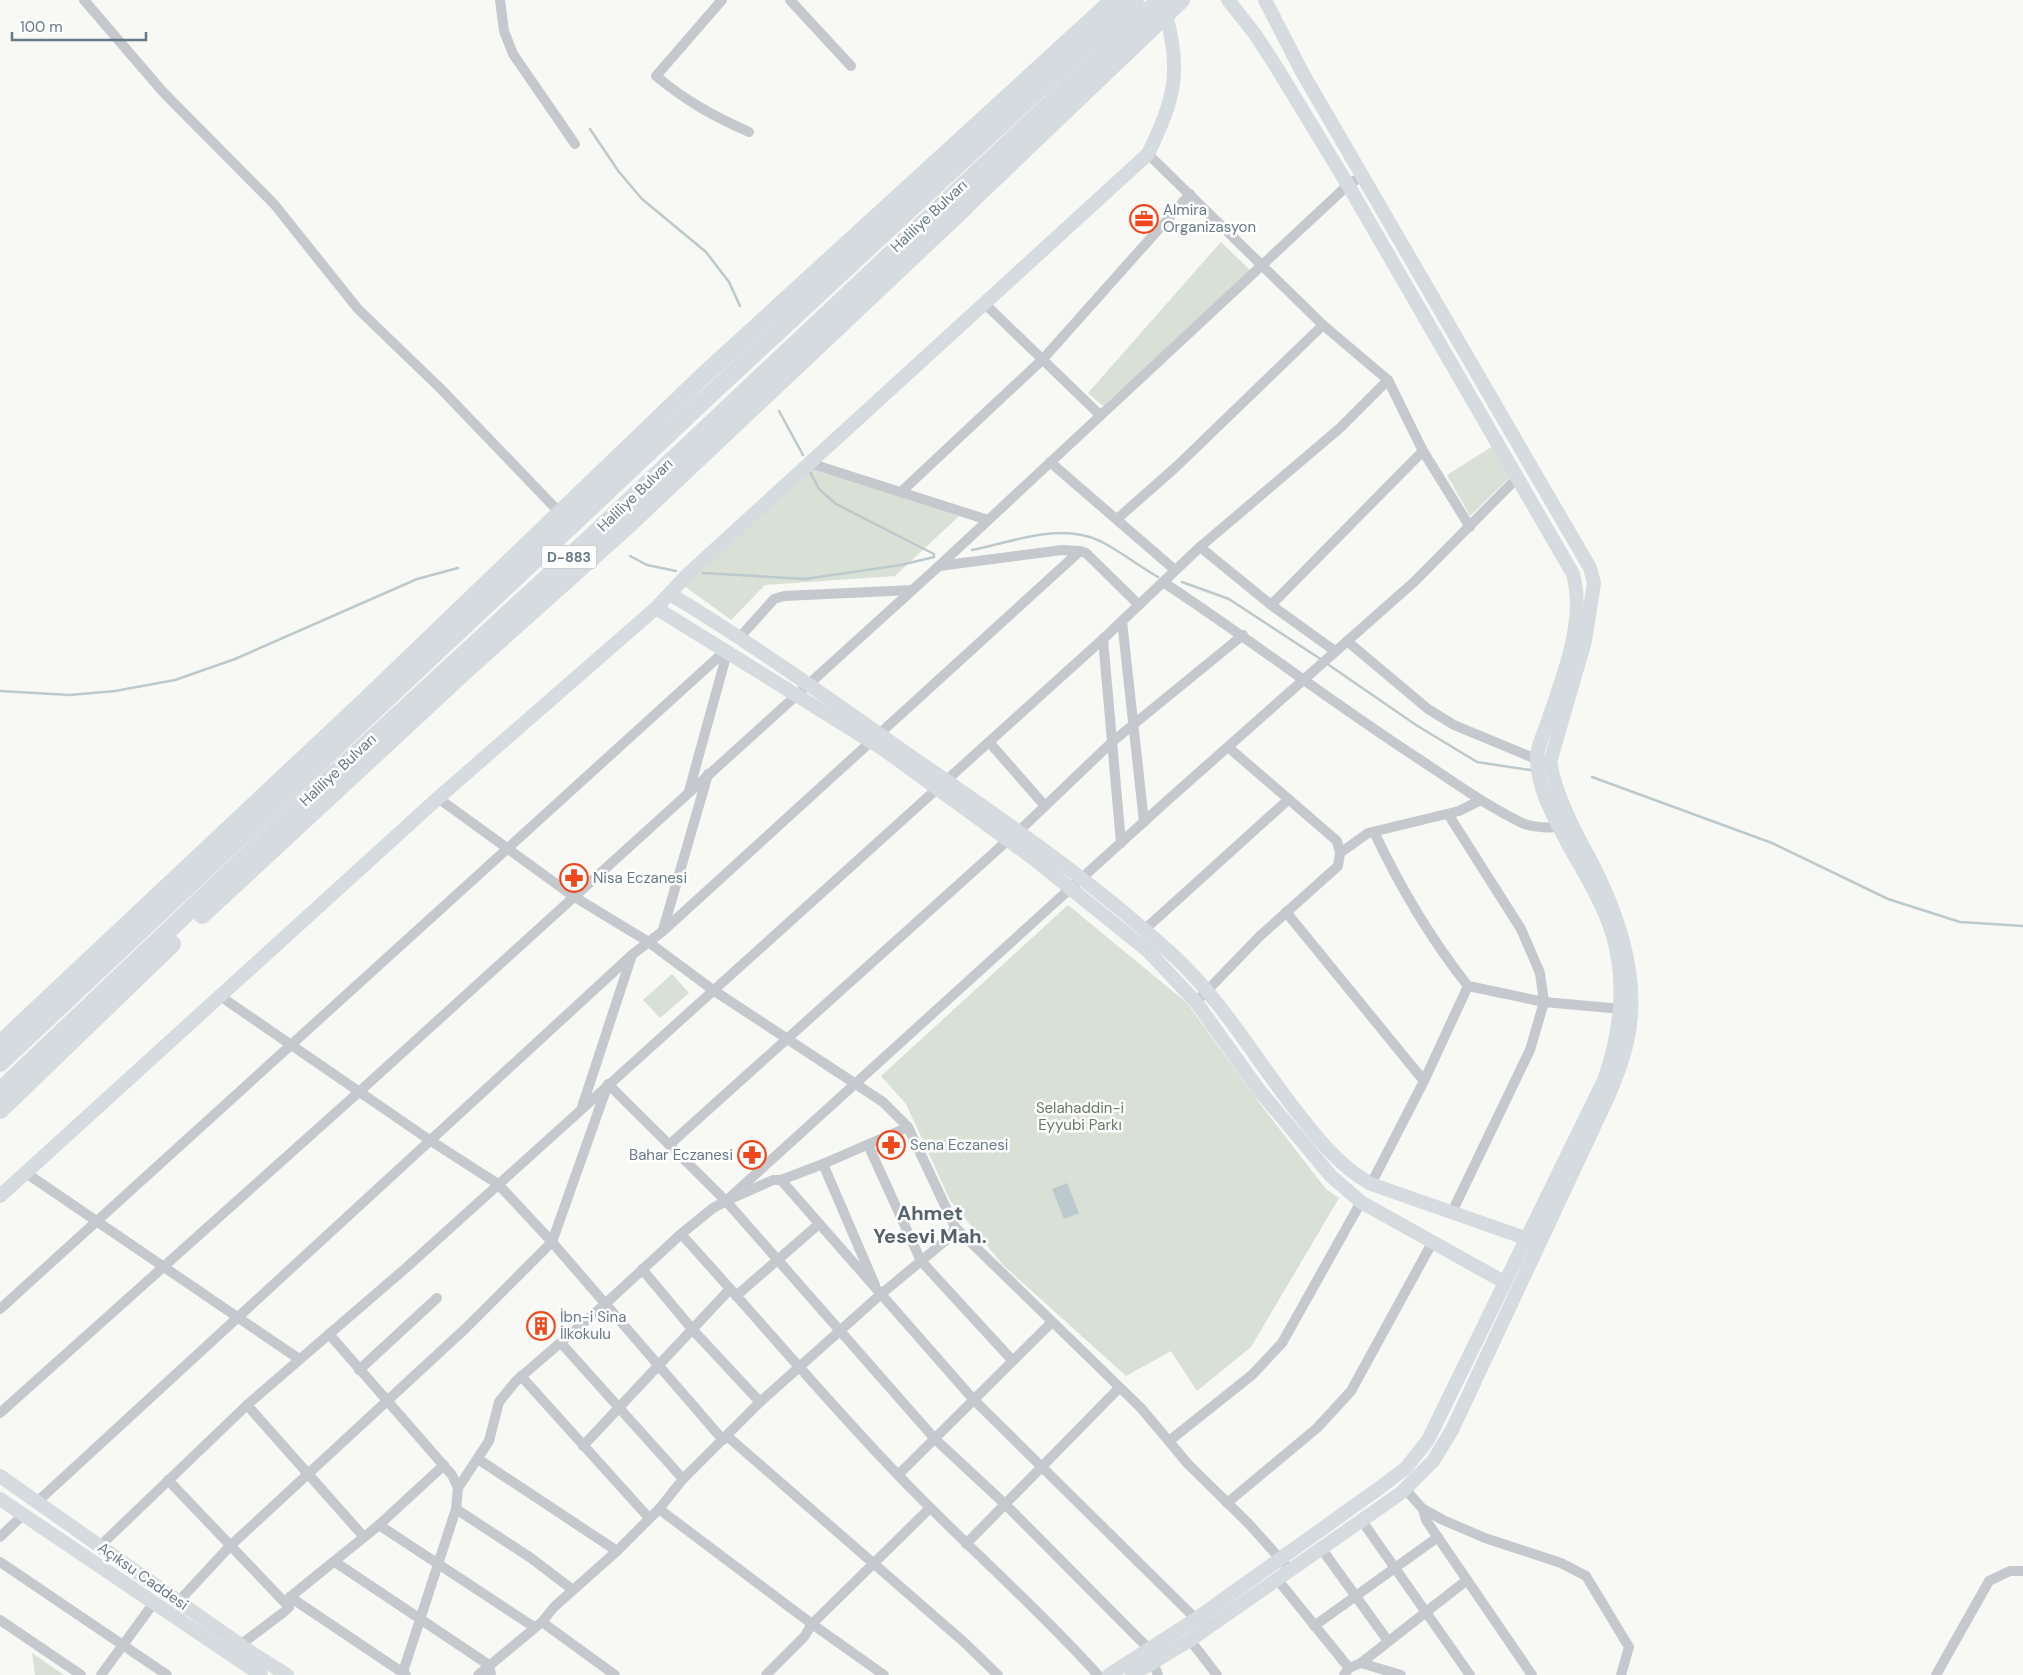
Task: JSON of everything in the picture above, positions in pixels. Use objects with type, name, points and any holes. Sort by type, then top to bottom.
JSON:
[{"type":"highway","points":[[0,1110],[195,921],[465,671],[627,526],[966,206],[1082,93],[1163,7],[1181,0]]},
{"type":"highway","points":[[0,1044],[424,644],[703,376],[889,208],[1128,7]]},
{"type":"highway","name":"Haliliye Bulvarı","points":[[0,1091],[309,797],[809,332],[886,257],[1128,7]]},
{"type":"highway","name":"Haliliye Bulvarı","points":[[0,1063],[1128,7],[1163,7]]},
{"type":"highway","points":[[809,332],[966,206]]},
{"type":"highway","points":[[798,314],[889,208]]},
{"type":"highway","points":[[424,644],[576,523]]},
{"type":"highway","points":[[465,671],[591,536]]},
{"type":"main road","points":[[1132,1675],[1190,1640],[1277,1579],[1285,1565],[1406,1468],[1428,1440],[1525,1238],[1604,1080],[1617,1037],[1622,1009],[1617,958],[1607,917],[1559,827],[1545,795],[1536,760],[1566,663],[1578,601],[1573,574],[1348,185],[1255,34],[1228,0]]},
{"type":"main road","points":[[1109,1675],[1154,1662],[1196,1619],[1285,1565],[1321,1548],[1362,1521],[1404,1489],[1433,1461],[1452,1430],[1608,1096],[1626,1046],[1631,1007],[1629,968],[1616,916],[1610,899],[1564,808],[1553,778],[1550,762],[1585,642],[1594,583],[1590,568],[1302,72],[1265,0]]},
{"type":"main road","points":[[0,1196],[438,798],[656,608],[809,463],[1148,154],[1167,112],[1173,90],[1175,54],[1163,7]]},
{"type":"main road","points":[[670,594],[740,637],[807,684],[875,737],[1012,836],[1081,880],[1144,930],[1208,991],[1313,1134],[1352,1173],[1371,1184],[1525,1238]]},
{"type":"main road","points":[[656,608],[726,652],[875,737]]},
{"type":"main road","points":[[1012,836],[1034,859],[1070,890],[1148,951],[1196,1002],[1259,1090],[1330,1176],[1361,1202],[1504,1282]]},
{"type":"main road","name":"Açıksu Caddesi","points":[[0,1476],[240,1645],[287,1675]]},
{"type":"main road","name":"Açıksu Caddesi","points":[[0,1499],[96,1562],[244,1670],[261,1675]]},
{"type":"street","points":[[84,0],[163,92],[274,204],[358,309],[441,390],[560,513]]},
{"type":"street","points":[[500,0],[504,31],[512,54],[575,144]]},
{"type":"street","points":[[722,0],[656,76],[685,100],[713,116],[749,132]]},
{"type":"street","points":[[790,0],[851,66]]},
{"type":"street","points":[[1148,154],[1324,325],[1388,380],[1424,451],[1470,527]]},
{"type":"street","points":[[0,1413],[165,1267],[807,684],[940,566],[1348,185],[1362,176]]},
{"type":"street","points":[[901,492],[1043,360],[1190,194]]},
{"type":"street","points":[[985,304],[1100,415]]},
{"type":"street","points":[[1117,519],[1176,467],[1324,325]]},
{"type":"street","points":[[100,1546],[247,1405],[407,1267],[1103,639],[1200,547],[1340,428],[1388,380]]},
{"type":"street","points":[[1271,605],[1360,518],[1424,451]]},
{"type":"street","points":[[1050,462],[1175,570]]},
{"type":"street","points":[[809,463],[988,520]]},
{"type":"street","points":[[726,1201],[1301,680],[1414,582],[1518,478]]},
{"type":"street","points":[[1200,547],[1332,654]]},
{"type":"street","points":[[940,566],[1062,550],[1080,551],[1086,553],[1138,605]]},
{"type":"street","points":[[37,1502],[647,941],[663,931],[1080,551]]},
{"type":"street","points":[[1163,582],[1243,635],[1301,680],[1481,800],[1524,823],[1541,829],[1559,827]]},
{"type":"street","points":[[740,637],[774,599],[784,596],[912,590]]},
{"type":"street","points":[[1122,621],[1144,822]]},
{"type":"street","points":[[668,1145],[1012,836],[1112,742],[1243,635]]},
{"type":"street","points":[[1103,639],[1121,842]]},
{"type":"street","points":[[1347,641],[1428,709],[1454,725],[1536,760]]},
{"type":"street","points":[[688,792],[726,652]]},
{"type":"street","points":[[0,1309],[98,1223],[290,1045],[726,652]]},
{"type":"street","points":[[988,742],[1045,806]]},
{"type":"street","points":[[1196,1002],[1286,912],[1338,866],[1340,853],[1337,841],[1228,747]]},
{"type":"street","points":[[663,931],[708,774]]},
{"type":"street","points":[[438,798],[573,896],[647,941],[713,990],[883,1102],[908,1127],[955,1227],[1141,1408],[1169,1441],[1285,1565]]},
{"type":"street","points":[[1144,930],[1289,799]]},
{"type":"street","points":[[1340,853],[1368,833],[1459,812],[1481,800]]},
{"type":"street","points":[[1448,814],[1521,929],[1540,973],[1544,1002],[1530,1050],[1452,1212]]},
{"type":"street","points":[[1374,832],[1394,875],[1442,953],[1468,986],[1544,1002],[1622,1009]]},
{"type":"street","points":[[1286,912],[1424,1082]]},
{"type":"street","points":[[582,1108],[633,954]]},
{"type":"street","points":[[1371,1184],[1424,1082],[1468,986]]},
{"type":"street","points":[[220,996],[431,1141],[498,1184],[552,1242],[658,1366],[725,1438],[874,1565],[998,1675]]},
{"type":"street","points":[[608,1084],[726,1201],[936,1439],[1006,1505],[1154,1662]]},
{"type":"street","points":[[179,1601],[230,1546],[466,1328],[552,1242],[608,1084]]},
{"type":"street","points":[[168,1480],[230,1546],[289,1602],[404,1674],[456,1508],[458,1488],[489,1441],[499,1402],[520,1376],[561,1343],[681,1234],[713,1208],[773,1180],[781,1180],[823,1164],[908,1127]]},
{"type":"street","points":[[868,1145],[921,1261],[1012,1360]]},
{"type":"street","points":[[823,1164],[880,1295]]},
{"type":"street","points":[[26,1173],[239,1316],[299,1359]]},
{"type":"street","points":[[781,1180],[973,1400],[1042,1465],[1196,1619]]},
{"type":"street","points":[[1169,1441],[1252,1375],[1282,1344],[1361,1202]]},
{"type":"street","points":[[583,1446],[692,1328],[733,1292],[778,1260],[819,1224]]},
{"type":"street","points":[[478,1675],[490,1670],[617,1551],[659,1509],[683,1479],[760,1402],[880,1295],[951,1236],[955,1227]]},
{"type":"street","points":[[681,1234],[898,1475],[966,1544],[1059,1633],[1098,1675]]},
{"type":"street","points":[[1227,1503],[1317,1428],[1350,1391],[1432,1243]]},
{"type":"street","points":[[642,1269],[692,1328],[760,1402]]},
{"type":"street","points":[[359,1370],[437,1298]]},
{"type":"street","points":[[898,1475],[1052,1322]]},
{"type":"street","points":[[328,1334],[444,1466],[458,1488]]},
{"type":"street","points":[[561,1343],[683,1479]]},
{"type":"street","points":[[520,1376],[649,1518]]},
{"type":"street","points":[[966,1544],[1119,1388]]},
{"type":"street","points":[[247,1405],[364,1537]]},
{"type":"street","points":[[478,1459],[617,1551]]},
{"type":"street","points":[[240,1645],[444,1466]]},
{"type":"street","points":[[1404,1489],[1423,1509],[1485,1538],[1561,1564],[1586,1576],[1629,1647],[1621,1675]]},
{"type":"street","points":[[456,1508],[531,1558],[574,1590]]},
{"type":"street","points":[[766,1675],[804,1637],[812,1624],[930,1508]]},
{"type":"street","points":[[659,1509],[812,1624],[884,1675]]},
{"type":"street","points":[[1423,1509],[1426,1520],[1532,1675]]},
{"type":"street","points":[[0,1537],[24,1514]]},
{"type":"street","points":[[1362,1521],[1470,1675]]},
{"type":"street","points":[[379,1525],[438,1564],[538,1624],[615,1675]]},
{"type":"street","points":[[1314,1626],[1438,1538]]},
{"type":"street","points":[[1321,1548],[1388,1641]]},
{"type":"street","points":[[0,1562],[167,1675]]},
{"type":"street","points":[[335,1562],[421,1618],[490,1670]]},
{"type":"street","points":[[1936,1675],[1988,1582],[2010,1571],[2023,1571]]},
{"type":"street","points":[[1277,1579],[1314,1626],[1346,1672],[1361,1663],[1467,1580]]},
{"type":"street","points":[[101,1675],[153,1604]]},
{"type":"street","points":[[0,1620],[81,1675]]},
{"type":"street","points":[[1190,1640],[1217,1675]]},
{"type":"street","points":[[1361,1663],[1401,1675]]},
{"type":"green space","points":[[1221,242],[1251,271],[1103,406],[1088,393]]},
{"type":"green space","points":[[1493,446],[1510,477],[1470,516],[1447,475]]},
{"type":"green space","points":[[808,468],[959,516],[895,576],[765,585],[731,620],[679,582]]},
{"type":"green space","name":"Selahaddin-i Eyyubi Parkı","points":[[1068,905],[1187,1003],[1264,1109],[1326,1189],[1339,1198],[1251,1347],[1197,1391],[1171,1351],[1126,1376],[1003,1265],[950,1200],[906,1104],[881,1076]]},
{"type":"green space","points":[[672,974],[689,993],[660,1018],[643,1000]]},
{"type":"green space","points":[[32,1653],[64,1675],[35,1675]]},
{"type":"shaded area","points":[[1067,1183],[1079,1213],[1064,1219],[1052,1189]]},
{"type":"waterway","points":[[590,129],[619,172],[642,199],[706,252],[729,282],[740,306]]},
{"type":"waterway","points":[[779,411],[803,455]]},
{"type":"waterway","points":[[703,573],[805,579],[901,565],[934,557],[934,554],[836,504],[819,489],[809,470]]},
{"type":"waterway","points":[[972,550],[1036,535],[1068,533],[1100,541],[1158,577]]},
{"type":"waterway","points":[[630,556],[647,565],[676,571]]},
{"type":"waterway","points":[[0,691],[70,695],[115,691],[175,680],[235,659],[417,579],[458,568]]},
{"type":"waterway","points":[[1182,582],[1229,599],[1322,660]]},
{"type":"waterway","points":[[1326,663],[1416,725],[1477,762],[1530,770]]},
{"type":"waterway","points":[[1592,777],[1772,843],[1888,899],[1960,922],[2023,926]]},
{"type":"place","name":"Almira Organizasyon","points":[[1144,219]]},
{"type":"place","name":"Nisa Eczanesi","points":[[574,878]]},
{"type":"place","name":"Sena Eczanesi","points":[[891,1145]]},
{"type":"place","name":"Bahar Eczanesi","points":[[752,1155]]},
{"type":"place","name":"İbn-i Sina İlkokulu","points":[[541,1326]]},
{"type":"district","name":"Ahmet Yesevi Mah.","points":[[930,1224]]}]
